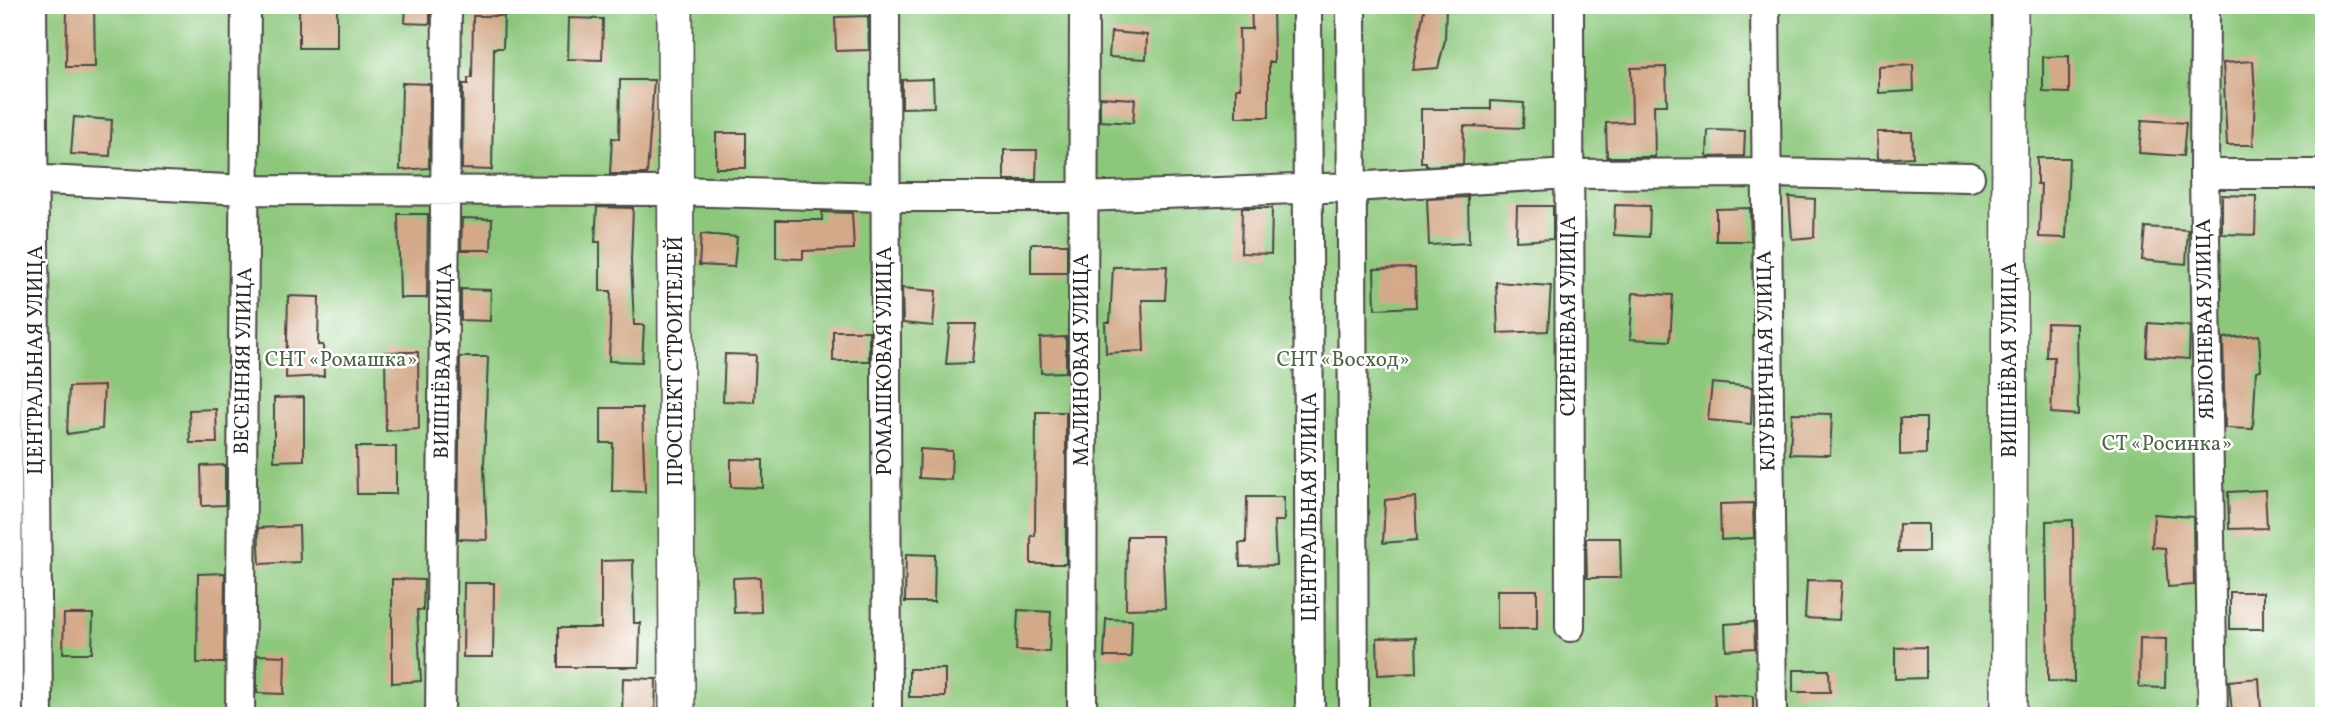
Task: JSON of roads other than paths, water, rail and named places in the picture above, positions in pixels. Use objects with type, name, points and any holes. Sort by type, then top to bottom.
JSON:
[{"type":"street","name":"ЦЕНТРАЛЬНАЯ УЛИЦА","points":[[6,5],[16,178],[38,716]]},
{"type":"street","name":"ЦЕНТРАЛЬНАЯ УЛИЦА","points":[[8,716],[16,178],[32,5]]},
{"type":"street","name":"ВЕСЕННЯЯ УЛИЦА","points":[[240,716],[246,5]]},
{"type":"street","name":"ВИШНЁВАЯ УЛИЦА","points":[[440,716],[447,5]]},
{"type":"street","name":"ПРОСПЕКТ СТРОИТЕЛЕЙ","points":[[675,5],[677,716]]},
{"type":"street","name":"РОМАШКОВАЯ УЛИЦА","points":[[885,5],[887,716]]},
{"type":"street","name":"МАЛИНОВАЯ УЛИЦА","points":[[1082,716],[1084,5]]},
{"type":"street","name":"ЦЕНТРАЛЬНАЯ УЛИЦА","points":[[1307,5],[1310,716]]},
{"type":"street","name":"ЦЕНТРАЛЬНАЯ УЛИЦА","points":[[1351,5],[1354,716]]},
{"type":"street","name":"СИРЕНЕВАЯ УЛИЦА","points":[[1569,5],[1570,627]]},
{"type":"street","name":"КЛУБНИЧНАЯ УЛИЦА","points":[[1765,5],[1772,716]]},
{"type":"street","name":"ВИШНЁВАЯ УЛИЦА","points":[[2010,5],[2010,716]]},
{"type":"street","name":"ЯБЛОНЕВАЯ УЛИЦА","points":[[2204,5],[2204,174],[2213,716]]},
{"type":"street","points":[[16,178],[246,190],[675,191],[885,197],[1082,197],[1352,187],[1569,174],[1765,173],[1970,177]]},
{"type":"street","points":[[2204,174],[2324,174]]},
{"type":"park label","name":"СНТ «Ромашка»","points":[[341,360]]},
{"type":"park label","name":"СНТ «Восход»","points":[[1343,360]]},
{"type":"park label","name":"СТ «Росинка»","points":[[2167,444]]}]
